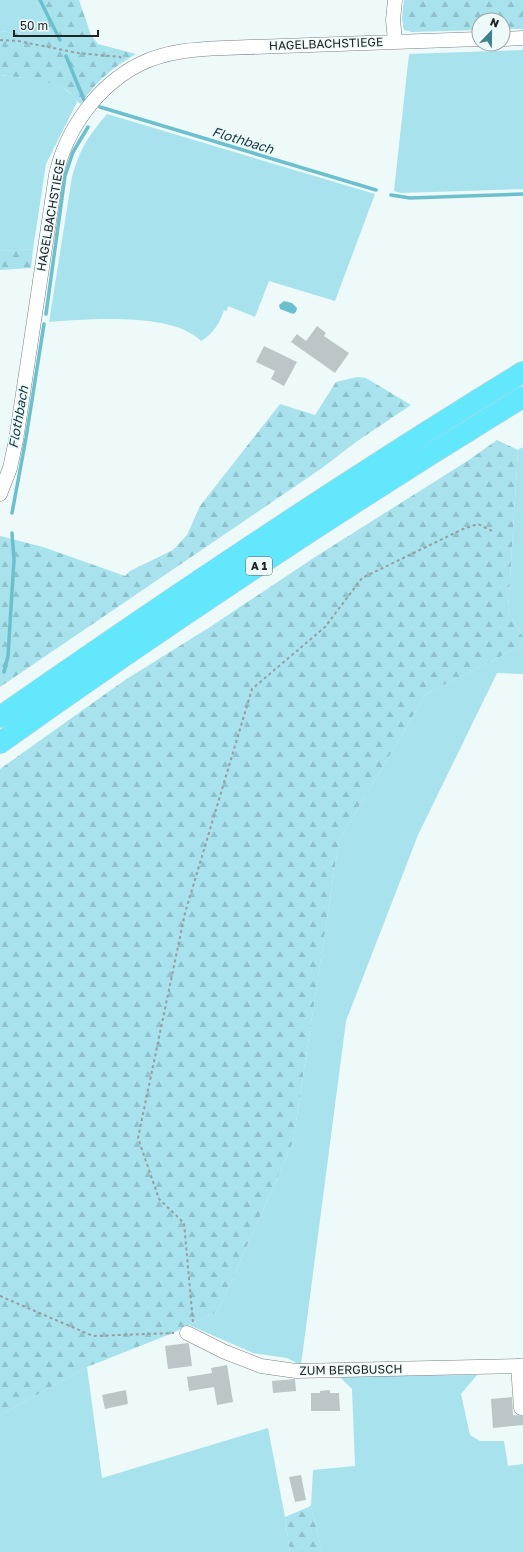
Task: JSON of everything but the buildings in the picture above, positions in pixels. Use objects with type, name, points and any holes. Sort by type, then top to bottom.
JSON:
[{"type":"highway","name":"A 1","points":[[0,716],[160,606],[286,522],[523,372]]},
{"type":"highway","name":"A 1","points":[[0,743],[100,673],[308,533],[523,397]]},
{"type":"street","points":[[394,0],[393,20],[396,41]]},
{"type":"street","points":[[511,39],[523,38]]},
{"type":"street","name":"HAGELBACHSTIEGE","points":[[0,494],[10,468],[16,440],[60,157],[73,130],[87,109],[104,90],[118,78],[141,64],[167,54],[204,48],[471,39]]},
{"type":"street","name":"ZUM BERGBUSCH","points":[[191,1335],[225,1352],[261,1366],[296,1371],[521,1366]]},
{"type":"street","points":[[521,1366],[521,1408]]},
{"type":"path","points":[[0,40],[18,41],[78,53],[120,57],[127,63],[130,70]]},
{"type":"path","points":[[187,1224],[184,1223],[159,1199],[138,1138],[185,913],[252,689],[325,627],[362,578],[463,529],[478,524],[494,532]]},
{"type":"path","points":[[0,1296],[93,1336],[173,1333],[191,1335],[184,1223]]},
{"type":"green space","points":[[0,0],[35,0],[53,38],[0,31]]},
{"type":"green space","points":[[35,0],[79,0],[91,35],[98,44],[136,54],[120,64],[98,82],[81,104],[67,90],[50,83],[33,79],[0,75],[0,31],[53,38]]},
{"type":"green space","points":[[404,0],[523,0],[523,29],[511,29],[511,12],[471,12],[471,30],[412,32],[404,30],[402,18]]},
{"type":"green space","points":[[511,50],[523,50],[523,189],[401,193],[394,191],[409,54],[511,52]]},
{"type":"green space","points":[[0,75],[32,79],[53,84],[63,88],[71,94],[77,102],[46,164],[33,249],[0,251]]},
{"type":"green space","points":[[107,114],[375,194],[335,301],[269,281],[255,317],[228,306],[227,311],[224,310],[216,328],[201,341],[188,332],[171,325],[151,321],[107,319],[49,322],[72,177],[85,143]]},
{"type":"green space","points":[[33,249],[31,268],[0,270],[0,251]]},
{"type":"green space","points":[[357,377],[366,378],[411,405],[356,442],[322,468],[0,687],[0,536],[43,547],[125,576],[130,571],[173,550],[187,535],[200,506],[280,404],[315,415],[336,382]]},
{"type":"green space","points":[[497,440],[518,450],[508,611],[523,637],[523,645],[426,694],[339,840],[293,1142],[218,1311],[173,1333],[87,1367],[0,1415],[0,769],[125,680],[210,627],[315,557],[469,460]]},
{"type":"green space","points":[[523,447],[523,637],[508,611],[518,450]]},
{"type":"green space","points":[[523,645],[523,674],[497,673],[418,835],[346,1021],[301,1365],[287,1358],[253,1353],[189,1325],[218,1311],[293,1142],[339,840],[426,694]]},
{"type":"green space","points":[[87,1367],[102,1478],[268,1428],[290,1552],[0,1552],[0,1415]]},
{"type":"green space","points":[[477,1375],[461,1394],[470,1435],[480,1441],[504,1441],[508,1466],[523,1464],[523,1552],[322,1552],[311,1506],[313,1470],[355,1466],[352,1389],[339,1376]]},
{"type":"green space","points":[[311,1506],[322,1552],[290,1552],[285,1517]]},
{"type":"shaded area","points":[[284,301],[292,303],[297,308],[296,312],[293,314],[280,309],[279,305]]},
{"type":"waterway","name":"Flothbach","points":[[40,0],[60,40]]},
{"type":"waterway","points":[[66,56],[84,100]]},
{"type":"waterway","name":"Flothbach","points":[[100,107],[376,190]]},
{"type":"waterway","name":"Flothbach","points":[[46,314],[65,176],[73,152],[88,127]]},
{"type":"waterway","name":"Flothbach","points":[[391,195],[410,198],[523,194]]},
{"type":"waterway","name":"Flothbach","points":[[12,513],[26,438],[44,324]]},
{"type":"waterway","name":"Flothbach","points":[[4,672],[8,656],[14,560],[12,533]]}]
